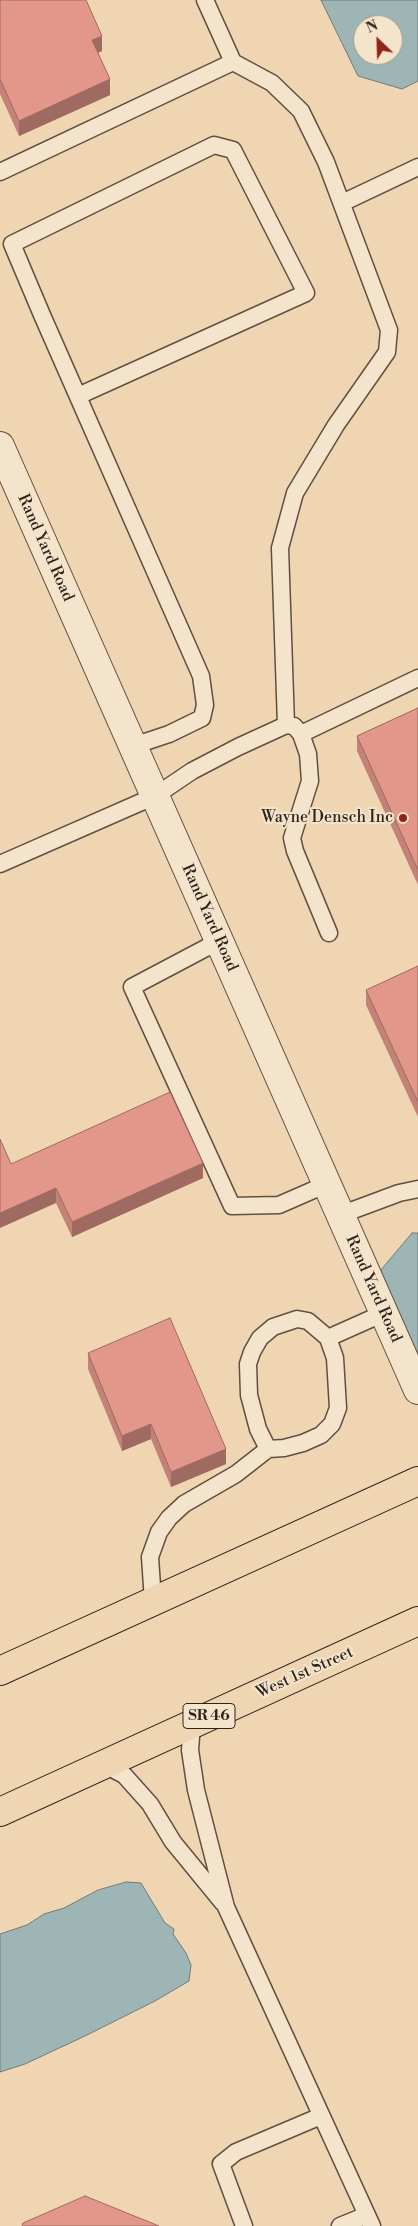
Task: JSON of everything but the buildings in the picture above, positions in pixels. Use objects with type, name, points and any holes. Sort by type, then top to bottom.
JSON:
[{"type":"main road","points":[[0,1671],[418,1481]]},
{"type":"main road","name":"West 1st Street","points":[[0,1812],[418,1621]]},
{"type":"street","name":"Rand Yard Road","points":[[0,446],[418,1390]]},
{"type":"lane","points":[[205,0],[233,62],[272,83],[301,111],[326,162],[389,330],[387,352],[336,425],[295,493],[280,548],[286,725]]},
{"type":"lane","points":[[0,172],[233,62]]},
{"type":"lane","points":[[78,396],[306,293],[233,150],[214,145],[12,244],[78,396],[201,676],[205,705],[202,718],[169,734],[133,746]]},
{"type":"lane","points":[[342,203],[418,167]]},
{"type":"lane","points":[[301,734],[418,678]]},
{"type":"lane","points":[[0,864],[155,796],[192,771],[286,725],[294,726],[301,734],[308,754],[310,781],[292,838],[295,851],[329,933]]},
{"type":"lane","points":[[219,941],[132,987],[232,1206],[279,1205],[327,1184]]},
{"type":"lane","points":[[340,1216],[400,1193],[418,1190]]},
{"type":"lane","points":[[328,1338],[384,1313]]},
{"type":"lane","points":[[153,1601],[150,1557],[159,1532],[169,1518],[184,1504],[236,1474],[268,1449],[284,1448],[303,1443],[321,1435],[332,1424],[338,1408],[335,1358],[328,1338],[308,1321],[290,1320],[273,1327],[260,1338],[248,1364],[249,1395],[258,1429],[268,1449]]},
{"type":"lane","points":[[192,1724],[190,1750],[196,1790],[226,1907],[369,2220],[340,2226]]},
{"type":"lane","points":[[103,1764],[124,1776],[150,1804],[173,1842],[226,1907]]},
{"type":"lane","points":[[244,2226],[221,2164],[236,2152],[321,2116]]},
{"type":"water","points":[[321,0],[418,0],[418,81],[402,89],[358,76]]},
{"type":"water","points":[[412,1233],[418,1233],[418,1356],[380,1271]]},
{"type":"water","points":[[126,1882],[141,1883],[165,1923],[174,1929],[173,1934],[186,1953],[191,1965],[189,1981],[155,2001],[85,2036],[25,2064],[0,2072],[0,1934],[27,1925],[44,1914],[64,1908],[98,1890]]},
{"type":"place","name":"Wayne Densch Inc","points":[[403,818]]}]
